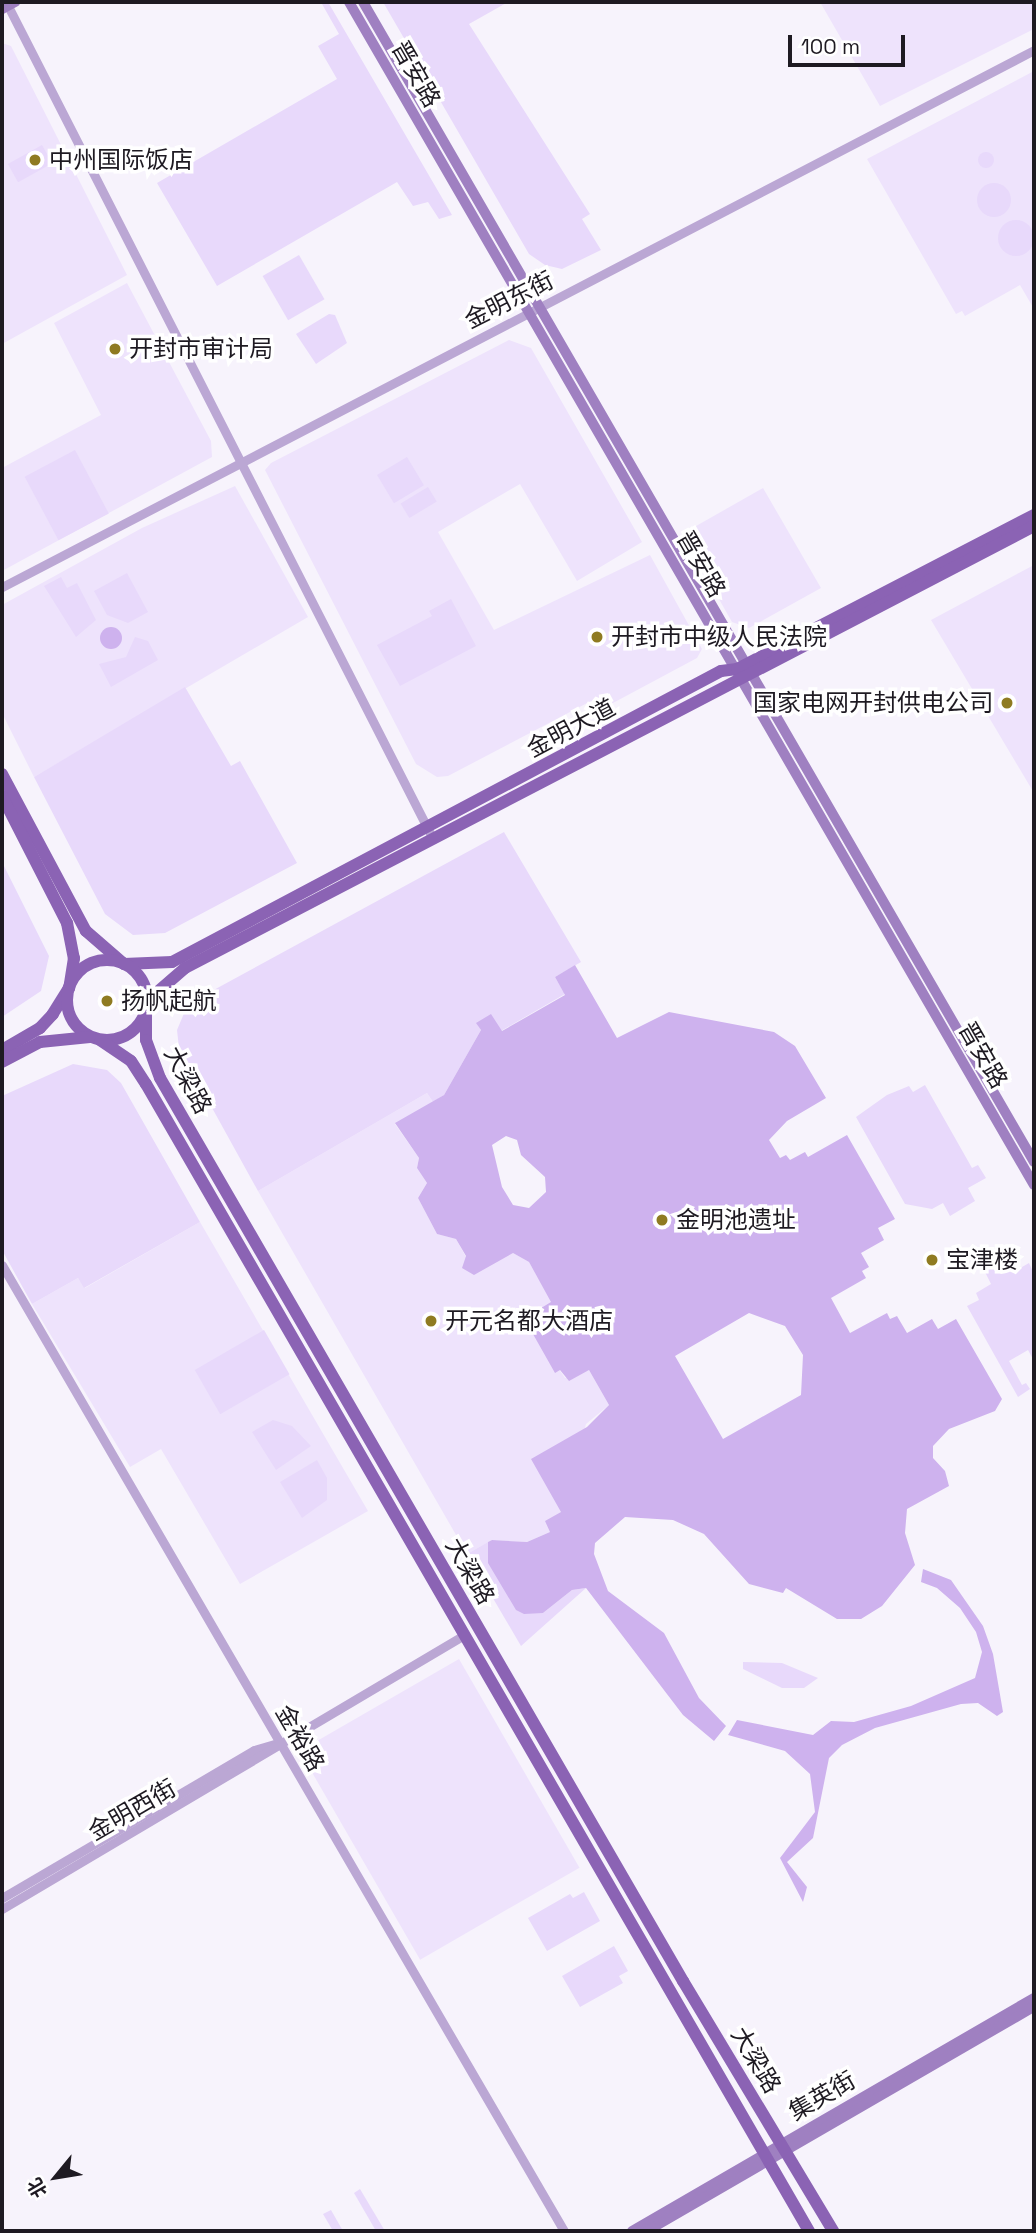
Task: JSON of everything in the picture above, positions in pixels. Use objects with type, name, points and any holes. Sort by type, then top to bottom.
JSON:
[{"type":"main road","name":"晋安路","points":[[349,2],[535,309]]},
{"type":"main road","name":"晋安路","points":[[363,2],[535,309],[1034,1162]]},
{"type":"main road","name":"金明大道","points":[[745,671],[1034,515]]},
{"type":"main road","name":"金明大道","points":[[124,964],[159,964],[181,957],[1034,526]]},
{"type":"main road","name":"晋安路","points":[[745,671],[1034,1185]]},
{"type":"main road","points":[[2,774],[75,918],[139,976],[147,1005],[127,1035],[40,1042],[2,1062]]},
{"type":"main road","points":[[2,796],[72,938],[68,1008],[73,1021],[97,1039]]},
{"type":"main road","name":"金明大道","points":[[147,1005],[185,968],[430,833]]},
{"type":"main road","points":[[2,1050],[40,1028],[76,974],[94,962],[124,964]]},
{"type":"main road","name":"大梁路","points":[[147,1005],[146,1040],[160,1078],[833,2231]]},
{"type":"main road","name":"大梁路","points":[[97,1039],[122,1053],[139,1072],[809,2231]]},
{"type":"main road","name":"集英街","points":[[647,2231],[1034,1998]]},
{"type":"main road","name":"集英街","points":[[784,2147],[1034,2007]]},
{"type":"main road","name":"集英街","points":[[632,2231],[767,2157]]},
{"type":"street","points":[[8,5],[430,833]]},
{"type":"street","name":"金明东街","points":[[2,587],[1034,50]]},
{"type":"street","name":"金裕路","points":[[2,1265],[564,2231]]},
{"type":"street","name":"金明西街","points":[[2,1909],[464,1635]]},
{"type":"street","name":"金明西街","points":[[2,1898],[254,1750],[280,1742]]},
{"type":"shaded area","points":[[328,2],[452,215],[439,219],[428,202],[413,206],[397,182],[217,286],[157,183],[337,79],[318,46],[339,34],[322,4]]},
{"type":"shaded area","points":[[383,2],[508,2],[469,24],[590,214],[582,219],[601,250],[562,269],[545,265],[529,254]]},
{"type":"shaded area","points":[[820,2],[1034,2],[1034,29],[880,106]]},
{"type":"shaded area","name":"中州国际饭店","points":[[2,43],[11,46],[127,275],[2,344]]},
{"type":"shaded area","points":[[1034,71],[1034,309],[1020,285],[965,316],[962,311],[956,314],[867,159]]},
{"type":"shaded area","points":[[42,145],[52,163],[18,182],[8,164]]},
{"type":"shaded area","points":[[983,152],[989,152],[994,160],[992,166],[983,168],[978,163],[978,157]]},
{"type":"shaded area","points":[[994,183],[1006,188],[1011,200],[1006,212],[994,217],[982,212],[977,200],[982,188]]},
{"type":"shaded area","points":[[1016,220],[1029,225],[1034,238],[1029,251],[1016,256],[1003,251],[998,238],[1003,225]]},
{"type":"shaded area","points":[[299,255],[324,299],[288,320],[263,276]]},
{"type":"shaded area","points":[[127,283],[211,441],[212,457],[2,571],[2,468],[101,415],[54,323]]},
{"type":"shaded area","points":[[329,314],[335,315],[347,343],[316,364],[296,334]]},
{"type":"shaded area","points":[[509,340],[531,348],[642,542],[577,581],[520,484],[438,532],[494,630],[650,555],[702,649],[697,658],[598,711],[591,701],[448,776],[437,777],[416,764],[265,470],[271,463]]},
{"type":"shaded area","points":[[75,450],[109,514],[58,540],[25,477]]},
{"type":"shaded area","points":[[407,457],[424,485],[394,503],[377,475]]},
{"type":"shaded area","points":[[235,486],[308,617],[34,777],[2,713],[2,605],[142,528]]},
{"type":"shaded area","points":[[428,487],[437,502],[409,518],[401,503]]},
{"type":"shaded area","points":[[763,488],[821,588],[749,628],[732,622],[682,534]]},
{"type":"shaded area","name":"国家电网开封供电公司","points":[[1034,565],[1034,793],[931,620]]},
{"type":"shaded area","points":[[127,573],[148,612],[128,623],[107,615],[94,591]]},
{"type":"shaded area","points":[[61,577],[67,588],[77,583],[96,620],[76,637],[44,586]]},
{"type":"shaded area","points":[[451,599],[476,646],[400,686],[377,645],[432,616],[429,611]]},
{"type":"shaded area","points":[[111,627],[119,630],[122,638],[119,646],[111,649],[103,646],[100,638],[103,630]]},
{"type":"shaded area","points":[[135,637],[148,641],[158,660],[111,687],[99,664],[126,657]]},
{"type":"shaded area","points":[[185,687],[231,766],[240,761],[297,863],[165,933],[133,935],[105,914],[34,777]]},
{"type":"shaded area","points":[[504,832],[581,962],[555,977],[565,994],[501,1031],[477,1023],[481,1030],[444,1095],[433,1102],[427,1093],[258,1191],[179,1048],[177,1030],[188,1004]]},
{"type":"shaded area","points":[[2,862],[49,956],[41,991],[2,1017]]},
{"type":"shaded area","points":[[575,965],[617,1038],[669,1012],[774,1032],[795,1046],[826,1098],[787,1121],[769,1140],[780,1158],[786,1155],[790,1160],[805,1152],[808,1157],[847,1135],[895,1219],[878,1228],[884,1240],[861,1253],[869,1267],[862,1271],[866,1278],[831,1298],[850,1333],[887,1313],[890,1319],[897,1316],[907,1333],[932,1319],[938,1329],[956,1319],[1002,1399],[995,1411],[949,1429],[933,1446],[933,1458],[945,1471],[949,1486],[907,1509],[905,1533],[915,1565],[882,1606],[861,1619],[837,1619],[786,1588],[783,1593],[749,1584],[704,1534],[673,1520],[625,1517],[595,1543],[594,1554],[608,1591],[664,1633],[699,1698],[726,1726],[714,1741],[683,1715],[586,1588],[572,1590],[543,1613],[524,1614],[516,1610],[488,1563],[488,1542],[492,1540],[527,1542],[550,1532],[545,1521],[561,1512],[531,1459],[587,1427],[609,1405],[589,1370],[569,1381],[560,1370],[555,1373],[529,1327],[533,1325],[528,1316],[551,1302],[529,1262],[513,1253],[474,1275],[462,1268],[466,1256],[456,1239],[437,1234],[418,1198],[427,1183],[417,1168],[419,1158],[395,1123],[444,1095],[481,1030],[476,1023],[491,1014],[502,1031],[565,995],[555,977]],"holes":[[[506,1136],[517,1140],[521,1155],[545,1177],[546,1192],[529,1208],[513,1205],[502,1187],[492,1145]],[[749,1313],[785,1326],[803,1355],[801,1395],[723,1439],[675,1356]]]},
{"type":"shaded area","points":[[73,1064],[107,1070],[121,1083],[200,1222],[84,1288],[78,1278],[32,1304],[2,1250],[2,1096]]},
{"type":"shaded area","points":[[925,1085],[972,1168],[978,1165],[986,1178],[968,1188],[975,1201],[950,1216],[943,1203],[932,1209],[905,1204],[856,1117],[887,1095],[909,1086],[913,1092]]},
{"type":"shaded area","name":"开元名都大酒店","points":[[427,1093],[433,1102],[395,1124],[419,1158],[417,1168],[427,1183],[418,1198],[437,1234],[456,1239],[466,1257],[513,1253],[529,1262],[552,1302],[530,1327],[565,1378],[589,1370],[609,1405],[586,1424],[561,1512],[550,1532],[527,1542],[492,1540],[467,1554],[258,1191]]},
{"type":"shaded area","points":[[200,1222],[368,1511],[240,1584],[161,1449],[130,1467],[32,1304],[78,1278],[85,1288]]},
{"type":"shaded area","points":[[1007,1256],[1015,1271],[1029,1263],[1034,1274],[1034,1361],[1028,1350],[1009,1361],[1022,1385],[1026,1383],[1030,1389],[1018,1397],[967,1306],[979,1300],[976,1293],[991,1284],[984,1270]]},
{"type":"shaded area","points":[[264,1330],[290,1374],[220,1414],[195,1370]]},
{"type":"shaded area","points":[[273,1420],[292,1426],[311,1446],[276,1470],[252,1432]]},
{"type":"shaded area","points":[[317,1460],[327,1478],[327,1500],[302,1518],[280,1482]]},
{"type":"shaded area","points":[[488,1542],[490,1557],[543,1613],[572,1590],[586,1588],[521,1646],[467,1554]]},
{"type":"shaded area","points":[[923,1569],[951,1580],[983,1626],[993,1654],[1003,1712],[997,1716],[978,1703],[961,1704],[875,1728],[842,1745],[829,1758],[813,1838],[787,1862],[807,1887],[803,1902],[780,1858],[815,1812],[810,1774],[785,1751],[728,1735],[737,1720],[813,1735],[831,1721],[854,1722],[911,1706],[975,1678],[982,1652],[976,1632],[960,1608],[937,1588],[921,1582]]},
{"type":"shaded area","points":[[459,1659],[580,1868],[420,1960],[300,1751]]},
{"type":"shaded area","points":[[743,1662],[782,1663],[818,1678],[804,1688],[782,1688],[743,1669]]},
{"type":"shaded area","points":[[584,1892],[600,1921],[547,1951],[528,1918],[570,1894],[573,1898]]},
{"type":"shaded area","points":[[614,1946],[628,1971],[619,1976],[623,1983],[580,2007],[562,1976]]},
{"type":"shaded area","points":[[360,2189],[385,2231],[376,2231],[354,2193]]},
{"type":"shaded area","points":[[331,2210],[343,2231],[333,2231],[323,2214]]},
{"type":"place","name":"中州国际饭店","points":[[35,160]]},
{"type":"place","name":"开封市审计局","points":[[115,349]]},
{"type":"place","name":"开封市中级人民法院","points":[[597,637]]},
{"type":"place","name":"国家电网开封供电公司","points":[[1007,703]]},
{"type":"place","name":"扬帆起航","points":[[107,1001]]},
{"type":"place","name":"金明池遗址","points":[[662,1220]]},
{"type":"place","name":"宝津楼","points":[[932,1260]]},
{"type":"place","name":"开元名都大酒店","points":[[431,1321]]}]
